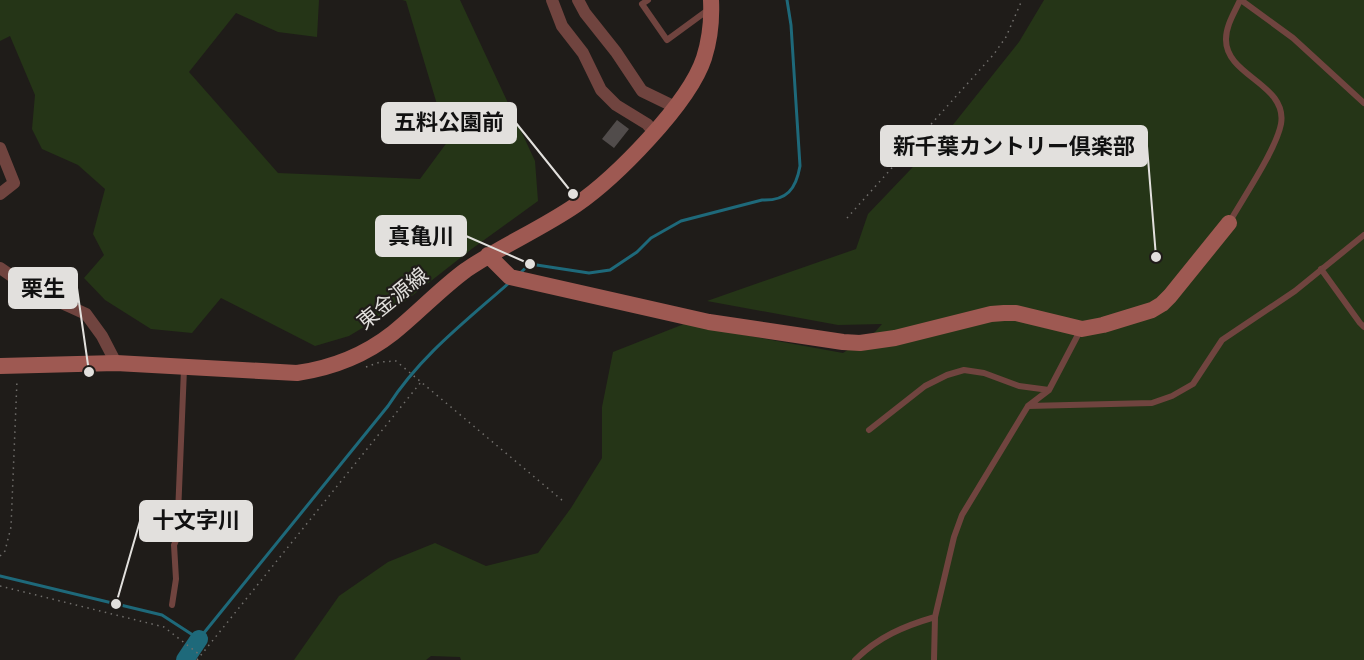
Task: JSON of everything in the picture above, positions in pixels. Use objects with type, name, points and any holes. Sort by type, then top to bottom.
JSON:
[{"type":"main road","name":"東金源線","points":[[0,366],[116,363],[297,373],[322,369],[356,356],[392,333],[449,283],[488,255],[574,206],[596,190],[623,165],[675,107],[703,60],[712,22],[711,4]]},
{"type":"main road","points":[[488,255],[510,277],[709,322],[823,340],[860,343],[878,341],[991,314],[1016,313],[1082,329],[1152,310],[1162,304],[1229,223]]},
{"type":"street","points":[[552,0],[562,26],[583,53],[601,90],[616,105],[647,124],[654,132]]},
{"type":"street","points":[[578,0],[642,91],[675,107]]},
{"type":"street","points":[[0,148],[14,183],[0,194]]},
{"type":"street","points":[[0,268],[29,288],[86,314],[102,336],[116,363]]},
{"type":"lane","points":[[648,0],[642,4],[667,40],[711,4]]},
{"type":"lane","points":[[1229,223],[1274,145],[1281,123],[1280,110],[1275,96],[1246,73],[1230,54],[1225,40],[1228,27],[1241,0],[1293,38],[1364,103]]},
{"type":"lane","points":[[1028,406],[1152,403],[1172,396],[1193,384],[1222,340],[1295,291],[1364,235]]},
{"type":"lane","points":[[1321,268],[1364,327]]},
{"type":"lane","points":[[934,660],[935,617],[954,537],[962,515],[1028,406],[1049,390],[1082,329]]},
{"type":"lane","points":[[172,605],[176,579],[174,545],[177,538],[184,365]]},
{"type":"lane","points":[[869,430],[925,386],[946,375],[964,370],[984,373],[1019,386],[1049,390]]},
{"type":"lane","points":[[855,660],[865,649],[895,630],[935,617]]},
{"type":"path","points":[[847,218],[994,54],[1006,37],[1022,0]]},
{"type":"path","points":[[366,367],[380,362],[396,362],[563,501]]},
{"type":"path","points":[[0,556],[5,551],[11,527],[18,365]]},
{"type":"path","points":[[197,660],[421,382]]},
{"type":"path","points":[[0,586],[164,627],[200,655]]},
{"type":"green space","points":[[0,0],[319,0],[317,37],[278,32],[236,13],[189,72],[278,173],[420,179],[448,141],[406,1],[402,0],[460,0],[535,161],[538,201],[399,306],[349,336],[315,346],[221,298],[192,333],[151,329],[105,300],[84,278],[104,255],[93,234],[105,189],[78,165],[42,149],[32,129],[35,95],[10,36],[0,41]]},
{"type":"green space","points":[[1044,0],[1364,0],[1364,660],[461,660],[460,657],[431,656],[426,660],[294,660],[339,596],[388,562],[435,543],[486,566],[538,553],[571,508],[602,458],[602,407],[613,352],[684,324],[843,353],[875,332],[882,324],[838,325],[707,301],[856,249],[868,214],[952,126],[1019,42]]},
{"type":"building","points":[[617,120],[629,129],[614,148],[602,139]]},
{"type":"waterway","points":[[519,274],[530,264],[589,273],[610,270],[637,252],[651,238],[681,221],[762,200],[771,200],[789,192],[796,181],[800,166],[791,25],[787,0]]},
{"type":"waterway","points":[[0,576],[162,615],[199,639],[414,371],[510,282]]},
{"type":"waterway","points":[[185,660],[199,639]]},
{"type":"place","name":"五料公園前","points":[[573,194]]},
{"type":"place","name":"新千葉カントリー倶楽部","points":[[1156,257]]},
{"type":"place","name":"真亀川","points":[[530,264]]},
{"type":"place","name":"栗生","points":[[89,372]]},
{"type":"place","name":"十文字川","points":[[116,604]]}]
